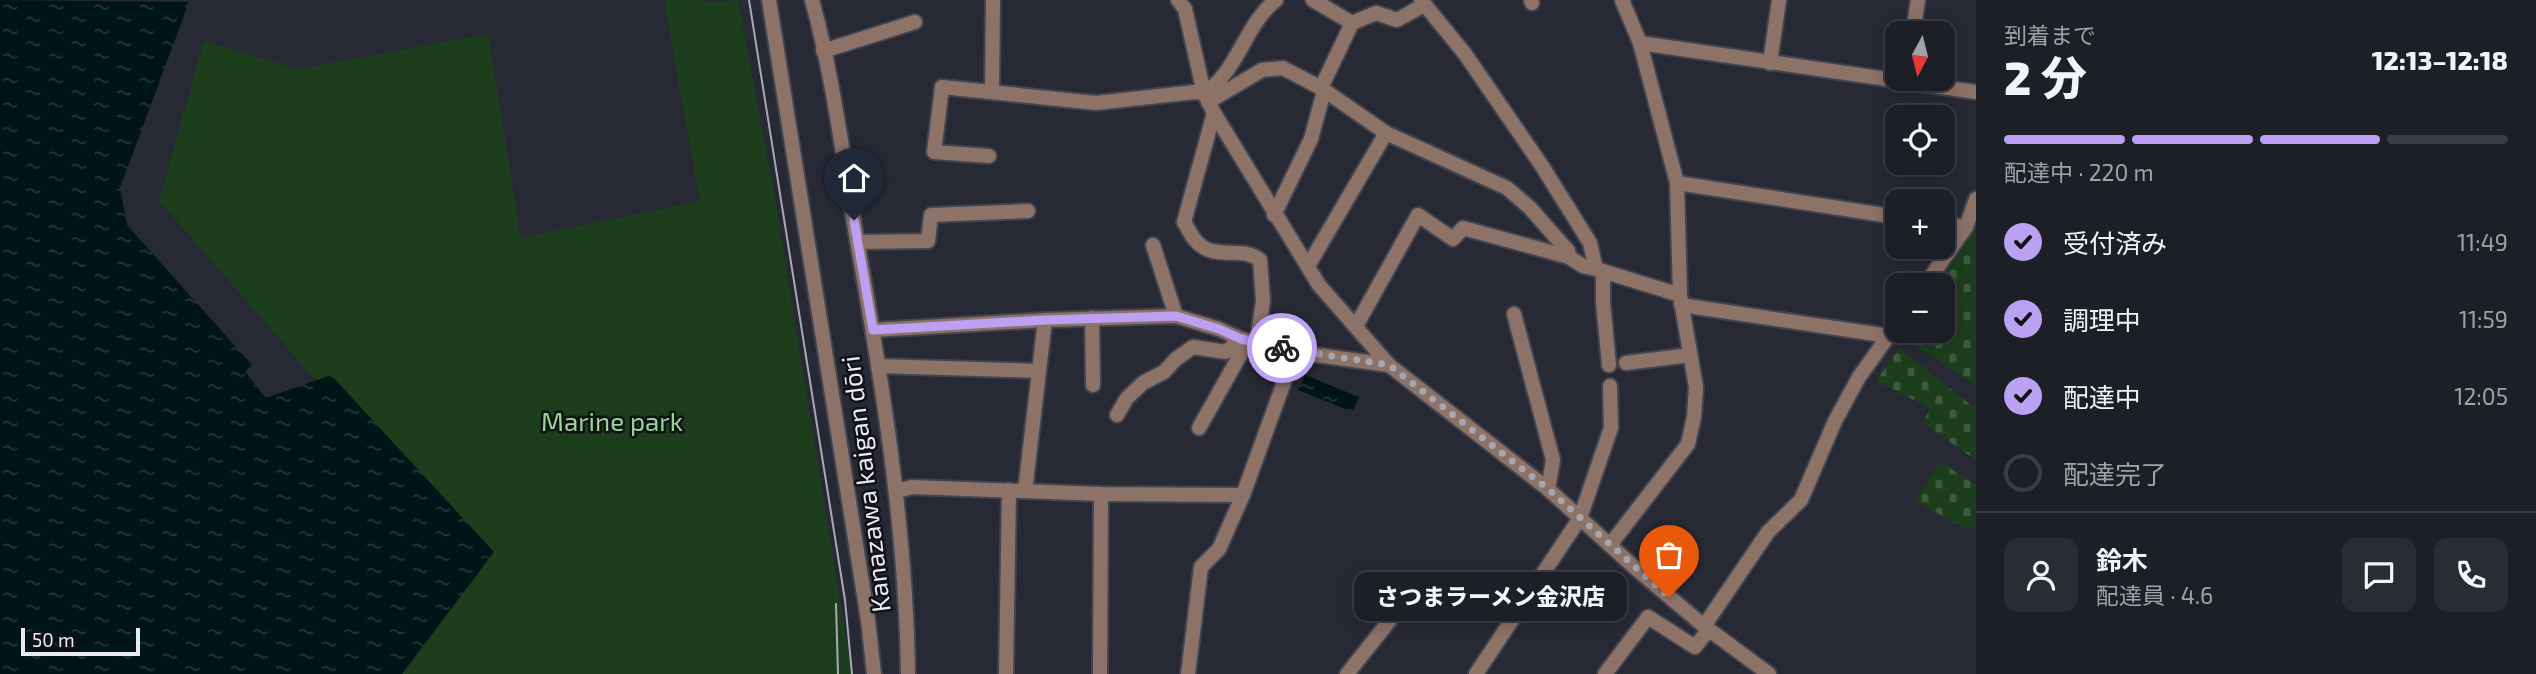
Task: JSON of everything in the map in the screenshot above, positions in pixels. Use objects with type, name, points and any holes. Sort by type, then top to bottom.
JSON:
[{"type":"street","points":[[769,0],[868,620],[874,674]]},
{"type":"street","name":"Kanazawa kaigan dōri","points":[[812,0],[858,242],[897,491],[906,593],[908,674]]},
{"type":"street","points":[[992,92],[993,0]]},
{"type":"street","points":[[1178,0],[1185,9],[1208,103],[1319,285],[1389,365],[1548,489],[1707,628],[1769,674]]},
{"type":"street","points":[[1313,0],[1352,23]]},
{"type":"street","points":[[1610,545],[1688,444],[1694,417],[1696,387],[1680,300],[1677,183],[1640,43],[1622,0]]},
{"type":"street","points":[[1770,63],[1779,0]]},
{"type":"street","points":[[1915,21],[1918,0]]},
{"type":"street","points":[[1199,428],[1249,341],[1263,301],[1260,260],[1252,253],[1213,253],[1197,243],[1184,222],[1208,103],[1268,2]]},
{"type":"street","points":[[1274,215],[1311,139],[1322,90],[1352,23],[1376,13],[1397,20],[1422,3],[1465,54],[1542,166],[1590,243],[1599,270],[1609,365]]},
{"type":"street","points":[[823,51],[915,22]]},
{"type":"street","points":[[1640,43],[1885,77]]},
{"type":"street","points":[[1208,103],[1262,70],[1283,68],[1322,90],[1386,133],[1507,188],[1530,208],[1568,251],[1569,257]]},
{"type":"street","points":[[989,156],[934,152],[942,87],[1096,103],[1195,92],[1208,103]]},
{"type":"street","points":[[1955,88],[1976,92]]},
{"type":"street","points":[[1308,266],[1386,133]]},
{"type":"street","points":[[1677,183],[1885,215]]},
{"type":"street","points":[[1933,273],[1966,227],[1976,199]]},
{"type":"street","points":[[858,242],[928,241],[931,215],[1028,211]]},
{"type":"street","points":[[1356,326],[1418,215],[1453,239],[1463,228],[1569,257],[1583,266],[1680,300],[1885,329]]},
{"type":"street","points":[[1955,226],[1966,227]]},
{"type":"street","points":[[1153,245],[1176,316]]},
{"type":"street","points":[[1514,314],[1553,460],[1548,489]]},
{"type":"street","points":[[873,330],[1176,316],[1249,341],[1295,352],[1389,365]]},
{"type":"street","points":[[1092,318],[1093,385]]},
{"type":"street","points":[[1025,491],[1045,320]]},
{"type":"street","points":[[1117,415],[1127,398],[1143,383],[1164,372],[1176,359],[1194,347],[1226,352],[1249,341]]},
{"type":"street","points":[[1605,674],[1648,617],[1695,647],[1768,533],[1801,500],[1835,421],[1859,377],[1885,341]]},
{"type":"street","points":[[1188,674],[1201,567],[1219,549],[1243,495],[1295,352]]},
{"type":"street","points":[[1626,363],[1690,355]]},
{"type":"street","points":[[878,366],[1039,371]]},
{"type":"street","points":[[1476,674],[1580,519],[1611,428],[1610,386]]},
{"type":"street","points":[[897,491],[912,487],[1101,494],[1243,495]]},
{"type":"street","points":[[1006,674],[1009,490]]},
{"type":"street","points":[[1100,674],[1101,494]]},
{"type":"street","points":[[1347,674],[1390,620]]},
{"type":"green space","name":"Marine park","points":[[664,0],[738,0],[773,187],[852,674],[374,674],[468,555],[159,201],[204,41],[298,69],[488,34],[521,238],[700,201]]},
{"type":"green space","points":[[1974,232],[1976,233],[1976,385],[1911,343],[1955,343],[1955,273],[1945,273]]},
{"type":"green space","points":[[1899,348],[1976,409],[1976,460],[1923,423],[1930,408],[1876,381]]},
{"type":"green space","points":[[1940,462],[1976,485],[1976,527],[1968,530],[1915,501]]},
{"type":"water","points":[[0,0],[189,2],[120,188],[127,225],[252,365],[245,372],[266,398],[331,375],[494,552],[402,674],[0,674]]},
{"type":"water","points":[[1305,375],[1359,397],[1353,412],[1298,390]]},
{"type":"tram line","points":[[749,0],[845,600],[852,674]]},
{"type":"tram line","points":[[836,604],[838,674]]},
{"type":"way so far","points":[[1282,348],[1389,365],[1548,489],[1669,597]]},
{"type":"place","name":"さつまラーメン金沢店","points":[[1669,597]]},
{"type":"route","points":[[854,220],[873,330],[1176,316],[1241,339],[1282,348]]}]
